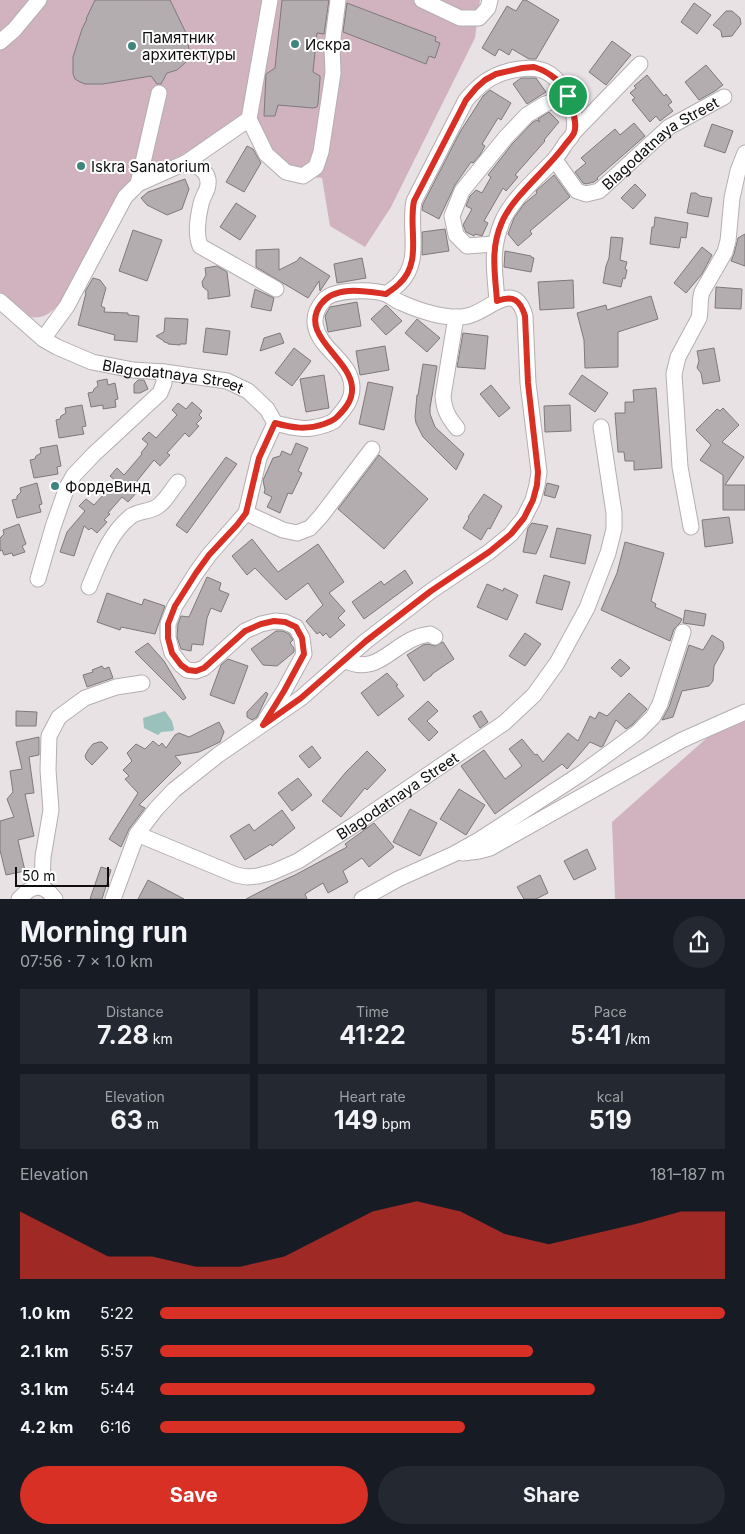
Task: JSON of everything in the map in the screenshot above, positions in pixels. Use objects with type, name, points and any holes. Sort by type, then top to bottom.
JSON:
[{"type":"street","points":[[0,42],[14,30],[39,0]]},
{"type":"street","points":[[270,0],[249,120],[266,154],[286,172],[303,176],[316,167],[321,152],[333,74],[332,46],[338,0]]},
{"type":"street","points":[[422,0],[460,18],[479,18],[488,8],[490,0]]},
{"type":"street","points":[[497,301],[494,244],[507,212],[554,160],[574,132],[640,64]]},
{"type":"street","points":[[386,294],[399,284],[410,267],[413,258],[412,211],[414,201],[466,100],[485,80],[496,74],[522,68],[534,67],[546,71],[559,82],[568,96],[574,117],[574,132]]},
{"type":"street","points":[[138,184],[159,93]]},
{"type":"street","points":[[494,244],[467,246],[456,234],[452,216],[462,191],[506,136],[527,115],[545,104],[568,96]]},
{"type":"street","name":"Blagodatnaya Street","points":[[554,160],[577,191],[586,194],[599,191],[668,127],[724,97]]},
{"type":"street","points":[[43,339],[67,306],[125,197],[138,184],[191,159],[249,120]]},
{"type":"street","points":[[691,527],[680,467],[674,374],[678,357],[699,318],[702,292],[725,252],[728,242],[732,198],[738,171],[745,153]]},
{"type":"street","points":[[191,159],[205,172],[208,178],[208,187],[201,203],[196,236],[200,246],[276,289]]},
{"type":"street","points":[[113,899],[137,834],[156,809],[174,790],[218,755],[263,725],[301,698],[366,641],[431,591],[489,552],[511,534],[524,518],[533,500],[538,472],[528,383],[525,316],[522,306],[518,301],[512,298],[504,298],[474,314],[456,317],[422,311],[386,294],[357,290],[337,293],[325,298],[317,310],[316,328],[324,344],[349,374],[352,388],[350,400],[334,421],[313,428],[296,428],[275,423],[259,458],[246,513],[209,555],[196,573],[175,606],[168,624],[168,638],[172,653],[181,665],[188,670],[196,671],[204,668],[245,631],[274,621],[285,622],[296,627],[302,638],[304,654],[263,725]]},
{"type":"street","name":"Blagodatnaya Street","points":[[0,301],[43,339],[57,347],[92,362],[132,370],[164,372],[227,381],[248,391],[267,409],[275,423]]},
{"type":"street","points":[[456,317],[443,396],[444,407],[448,417],[457,428]]},
{"type":"street","points":[[38,579],[67,487],[74,475],[160,393],[164,383],[164,372]]},
{"type":"street","name":"Blagodatnaya Street","points":[[137,834],[236,874],[247,877],[273,872],[298,861],[357,823],[504,723],[534,695],[557,663],[587,608],[608,553],[614,529],[614,513],[601,427]]},
{"type":"street","points":[[246,513],[284,530],[297,533],[310,528],[372,449]]},
{"type":"street","points":[[89,587],[107,545],[129,518],[135,514],[155,508],[178,482]]},
{"type":"street","points":[[362,899],[398,879],[454,854],[479,840],[582,773],[638,732],[653,717],[660,704],[682,632]]},
{"type":"street","points":[[344,660],[353,664],[370,664],[414,638],[430,634],[435,637]]},
{"type":"street","points":[[42,886],[43,857],[51,810],[48,770],[49,736],[59,718],[85,698],[116,687],[142,683]]},
{"type":"street","points":[[454,854],[490,848],[682,740],[745,712]]},
{"type":"street","points":[[19,899],[33,888],[42,886],[55,899]]},
{"type":"shaded area","name":"Iskra Sanatorium","points":[[0,0],[480,0],[475,38],[391,207],[365,247],[330,226],[322,178],[286,174],[247,119],[138,179],[62,300],[52,311],[41,317],[34,317],[27,316],[16,310],[0,292]]},
{"type":"shaded area","points":[[165,711],[172,721],[173,731],[161,732],[158,735],[144,728],[143,718]]},
{"type":"shaded area","points":[[745,721],[745,899],[615,899],[612,822],[709,736]]},
{"type":"building","name":"Памятник архитектуры","points":[[95,0],[170,0],[186,33],[189,49],[186,62],[177,70],[167,73],[161,84],[157,84],[151,76],[103,84],[85,84],[75,79],[73,74],[73,57],[82,29]]},
{"type":"building","points":[[282,0],[329,0],[324,34],[317,33],[313,72],[320,76],[318,104],[317,107],[313,108],[278,105],[275,116],[264,116],[266,74],[275,68]]},
{"type":"building","points":[[523,0],[559,20],[536,59],[529,59],[512,49],[509,55],[499,49],[495,56],[482,48],[507,6],[516,11]]},
{"type":"building","points":[[347,3],[436,37],[435,41],[440,43],[435,58],[429,56],[426,64],[343,32]]},
{"type":"building","points":[[694,3],[711,15],[697,34],[681,22]]},
{"type":"building","points":[[726,11],[732,11],[740,18],[741,24],[732,36],[722,37],[721,31],[713,25]]},
{"type":"building","points":[[612,41],[631,55],[606,85],[589,72]]},
{"type":"building","points":[[706,65],[723,85],[699,100],[685,82]]},
{"type":"building","points":[[647,75],[664,96],[666,94],[672,102],[668,105],[673,111],[660,121],[656,116],[650,122],[632,100],[635,98],[630,93],[636,88],[634,86]]},
{"type":"building","points":[[521,78],[536,78],[546,92],[527,104],[513,84]]},
{"type":"building","points":[[490,90],[511,103],[501,120],[498,118],[482,144],[485,146],[480,155],[473,163],[471,162],[455,185],[439,219],[422,210],[423,204],[460,132],[483,96]]},
{"type":"building","points":[[549,112],[559,122],[515,175],[518,177],[506,191],[503,188],[484,221],[488,223],[482,236],[475,234],[474,236],[466,232],[463,225],[472,209],[466,206],[470,196],[476,190],[482,193],[491,177],[488,175],[513,143],[533,122],[537,120],[540,122],[538,119]]},
{"type":"building","points":[[634,123],[645,136],[598,179],[594,182],[583,183],[575,172],[586,163],[581,158],[615,129],[620,135]]},
{"type":"building","points":[[712,124],[733,131],[725,153],[704,146]]},
{"type":"building","points":[[247,146],[253,149],[261,163],[244,192],[226,182]]},
{"type":"building","points":[[554,175],[570,197],[530,231],[532,234],[518,246],[508,234],[514,218],[524,204],[537,193],[536,191]]},
{"type":"building","points":[[185,179],[189,189],[182,209],[167,215],[147,205],[141,198],[148,192]]},
{"type":"building","points":[[635,184],[646,195],[633,209],[621,198]]},
{"type":"building","points":[[691,193],[712,198],[708,217],[687,213]]},
{"type":"building","points":[[236,203],[256,216],[240,240],[220,227]]},
{"type":"building","points":[[655,217],[688,223],[686,238],[681,237],[679,248],[650,244]]},
{"type":"building","points":[[445,229],[449,251],[422,255],[422,232]]},
{"type":"building","points":[[133,230],[162,240],[147,281],[119,271]]},
{"type":"building","points":[[745,234],[745,266],[731,261],[738,238]]},
{"type":"building","points":[[611,237],[623,238],[620,260],[627,262],[625,269],[627,270],[621,287],[603,283],[609,258]]},
{"type":"building","points":[[702,247],[712,255],[702,274],[686,293],[674,283]]},
{"type":"building","points":[[279,249],[279,270],[297,261],[300,257],[330,276],[320,291],[319,281],[308,298],[256,267],[256,250]]},
{"type":"building","points":[[505,251],[534,258],[531,272],[504,267]]},
{"type":"building","points":[[362,258],[366,278],[337,283],[334,264]]},
{"type":"building","points":[[217,266],[227,272],[230,296],[208,299],[208,291],[203,287],[202,282],[206,275],[205,268]]},
{"type":"building","points":[[93,278],[100,280],[106,288],[101,306],[105,308],[104,312],[128,313],[128,315],[139,316],[137,342],[114,340],[115,335],[78,325],[85,292]]},
{"type":"building","points":[[573,280],[574,308],[540,310],[538,282]]},
{"type":"building","points":[[716,287],[742,289],[741,309],[715,308]]},
{"type":"building","points":[[255,289],[274,298],[271,311],[251,307]]},
{"type":"building","points":[[651,296],[658,319],[618,332],[618,367],[585,368],[584,340],[577,313],[606,305],[607,310]]},
{"type":"building","points":[[357,302],[361,326],[328,332],[325,316],[330,307]]},
{"type":"building","points":[[386,305],[402,321],[386,335],[371,319]]},
{"type":"building","points":[[165,318],[188,319],[186,344],[168,344],[156,336],[164,332]]},
{"type":"building","points":[[417,319],[440,338],[427,352],[405,333]]},
{"type":"building","points":[[206,328],[230,331],[227,355],[203,352]]},
{"type":"building","points":[[280,333],[284,343],[260,351],[264,338]]},
{"type":"building","points":[[463,333],[488,336],[485,369],[457,367]]},
{"type":"building","points":[[385,346],[389,370],[360,375],[356,351]]},
{"type":"building","points":[[294,348],[311,361],[292,386],[275,373]]},
{"type":"building","points":[[714,348],[720,381],[703,384],[701,373],[697,368],[699,361],[697,351]]},
{"type":"building","points":[[423,364],[437,366],[430,414],[435,427],[464,454],[456,470],[423,437],[416,423],[417,395]]},
{"type":"building","points":[[324,375],[329,408],[306,412],[300,379]]},
{"type":"building","points":[[582,375],[608,393],[595,412],[569,394]]},
{"type":"building","points":[[107,379],[108,385],[115,383],[118,399],[115,400],[116,407],[103,409],[103,405],[91,407],[88,393],[93,392],[98,386],[97,381]]},
{"type":"building","points":[[138,380],[144,380],[148,389],[140,393],[134,393],[134,384]]},
{"type":"building","points":[[368,382],[393,387],[384,430],[359,424]]},
{"type":"building","points":[[491,385],[510,408],[499,417],[480,394]]},
{"type":"building","points":[[656,388],[662,468],[634,470],[634,461],[625,461],[624,452],[618,452],[615,413],[625,413],[625,402],[634,402],[633,390]]},
{"type":"building","points":[[192,402],[202,411],[199,415],[202,418],[196,424],[199,426],[189,437],[185,433],[167,453],[170,455],[160,466],[154,460],[137,481],[140,484],[135,490],[137,492],[128,502],[122,497],[108,513],[110,514],[104,520],[107,522],[97,533],[91,528],[89,530],[84,526],[74,556],[60,552],[67,532],[85,511],[79,506],[86,499],[94,505],[116,481],[110,476],[117,468],[124,475],[142,454],[148,444],[142,439],[149,432],[156,438],[177,415],[172,410],[178,403],[186,409]]},
{"type":"building","points":[[82,405],[86,426],[82,427],[84,434],[59,438],[56,420],[66,413],[65,408]]},
{"type":"building","points":[[570,405],[571,431],[545,432],[544,406]]},
{"type":"building","points":[[723,408],[739,425],[722,442],[744,457],[725,485],[745,485],[745,510],[723,510],[723,475],[700,460],[711,445],[696,430],[717,409],[720,411]]},
{"type":"building","points":[[296,443],[308,448],[298,471],[302,473],[292,494],[288,493],[280,513],[267,507],[272,497],[264,493],[263,480],[273,458],[280,456],[282,451],[291,455]]},
{"type":"building","points":[[57,445],[61,466],[57,467],[58,474],[34,478],[30,460],[35,459],[41,453],[40,448]]},
{"type":"building","points":[[379,455],[428,499],[384,549],[338,509]]},
{"type":"building","points":[[226,457],[237,464],[187,533],[176,525]]},
{"type":"building","points":[[37,483],[42,504],[39,505],[41,512],[17,518],[12,500],[17,499],[21,492],[20,488]]},
{"type":"building","points":[[547,483],[559,486],[555,498],[544,495]]},
{"type":"building","points":[[484,494],[502,506],[490,529],[488,528],[481,540],[463,528],[468,517]]},
{"type":"building","points":[[729,517],[733,543],[705,547],[702,520]]},
{"type":"building","points":[[532,523],[548,526],[536,554],[523,552],[528,528]]},
{"type":"building","points":[[19,524],[26,544],[22,546],[25,552],[13,556],[12,553],[4,555],[2,550],[0,551],[0,538],[4,534],[3,530]]},
{"type":"building","points":[[557,528],[591,535],[585,564],[550,557]]},
{"type":"building","points":[[252,539],[278,572],[318,544],[344,582],[329,593],[345,611],[338,618],[345,625],[330,638],[326,633],[323,636],[320,632],[317,634],[306,621],[323,605],[308,583],[286,600],[255,568],[247,575],[232,556]]},
{"type":"building","points":[[625,542],[664,553],[651,601],[656,604],[655,607],[682,619],[674,629],[670,641],[601,610],[617,573]]},
{"type":"building","points":[[405,570],[413,583],[364,619],[352,602],[381,581],[384,585]]},
{"type":"building","points":[[544,575],[570,582],[562,610],[536,603]]},
{"type":"building","points":[[207,577],[221,583],[219,590],[229,594],[221,612],[211,608],[207,618],[203,645],[192,644],[191,651],[181,649],[177,637],[178,624],[181,616],[189,617]]},
{"type":"building","points":[[487,584],[503,591],[504,588],[518,595],[507,620],[477,607]]},
{"type":"building","points":[[107,593],[142,605],[144,599],[165,606],[155,634],[121,627],[120,630],[97,622]]},
{"type":"building","points":[[685,610],[706,614],[704,626],[683,623]]},
{"type":"building","points":[[276,631],[283,631],[289,634],[293,640],[290,643],[294,648],[294,652],[277,666],[263,665],[251,649]]},
{"type":"building","points":[[525,633],[541,644],[525,666],[509,656]]},
{"type":"building","points":[[712,635],[723,642],[724,648],[714,666],[713,681],[709,686],[682,691],[673,717],[662,720],[669,707],[689,645],[703,650]]},
{"type":"building","points":[[443,642],[454,659],[424,681],[407,655],[423,645],[435,646]]},
{"type":"building","points":[[148,643],[164,661],[186,698],[183,700],[135,652]]},
{"type":"building","points":[[228,659],[248,666],[234,704],[210,695],[221,665]]},
{"type":"building","points":[[620,659],[630,668],[621,677],[611,668]]},
{"type":"building","points":[[102,666],[104,669],[109,667],[113,678],[87,687],[83,675],[93,672],[92,670]]},
{"type":"building","points":[[387,673],[398,685],[396,686],[404,696],[378,716],[361,693]]},
{"type":"building","points":[[266,692],[268,694],[257,717],[252,720],[247,717],[247,712]]},
{"type":"building","points":[[629,693],[647,709],[632,725],[626,729],[616,720],[603,746],[601,747],[590,742],[567,769],[562,764],[495,814],[461,766],[484,750],[505,779],[522,766],[509,749],[522,739],[543,762],[568,733],[578,741],[590,716],[595,719],[599,712],[607,716]]},
{"type":"building","points":[[428,701],[438,711],[427,721],[438,732],[429,741],[408,719]]},
{"type":"building","points":[[16,711],[37,712],[36,726],[16,726]]},
{"type":"building","points":[[481,711],[488,722],[480,728],[473,716]]},
{"type":"building","points":[[219,722],[224,732],[220,742],[199,752],[175,756],[181,763],[139,805],[145,808],[129,829],[121,847],[109,839],[138,793],[125,779],[129,776],[123,770],[132,761],[127,753],[136,744],[145,749],[153,741],[159,746],[162,743],[166,748],[175,735],[179,733],[189,737]]},
{"type":"building","points":[[39,737],[39,755],[29,757],[34,793],[25,794],[34,836],[18,840],[25,871],[6,875],[0,850],[0,821],[14,817],[7,799],[13,792],[10,771],[22,769],[16,742]]},
{"type":"building","points":[[102,742],[108,748],[92,765],[85,756],[93,744]]},
{"type":"building","points":[[312,746],[321,758],[309,768],[299,756]]},
{"type":"building","points":[[367,751],[386,770],[367,790],[365,788],[341,817],[322,801],[346,772]]},
{"type":"building","points":[[298,778],[312,795],[292,811],[278,793]]},
{"type":"building","points":[[459,789],[485,805],[466,835],[440,819]]},
{"type":"building","points":[[410,809],[437,823],[420,856],[393,842]]},
{"type":"building","points":[[282,810],[295,828],[272,846],[271,844],[245,860],[230,836],[249,824],[254,831]]},
{"type":"building","points":[[374,823],[394,847],[369,867],[362,858],[343,871],[348,882],[328,893],[323,883],[305,894],[307,899],[246,899],[347,847],[345,844]]},
{"type":"building","points":[[587,849],[596,869],[574,880],[564,861]]},
{"type":"building","points":[[101,867],[111,870],[102,899],[90,899]]},
{"type":"building","points":[[540,875],[548,893],[536,899],[524,899],[517,887]]},
{"type":"building","points":[[148,880],[184,899],[138,899]]},
{"type":"place","name":"Искра","points":[[295,44]]},
{"type":"place","name":"Памятник архитектуры","points":[[132,46]]},
{"type":"place","name":"Iskra Sanatorium","points":[[81,166]]},
{"type":"place","name":"ФордеВинд","points":[[55,486]]},
{"type":"route","points":[[534,67],[546,71],[559,82],[568,96],[574,117],[574,132],[554,160],[507,212],[494,244],[497,301],[504,298],[512,298],[518,301],[522,306],[525,316],[528,383],[538,472],[533,500],[524,518],[511,534],[489,552],[431,591],[366,641],[301,698],[263,725],[304,654],[302,638],[296,627],[285,622],[274,621],[245,631],[204,668],[196,671],[188,670],[181,665],[172,653],[168,638],[168,624],[175,606],[196,573],[209,555],[246,513],[259,458],[275,423],[296,428],[313,428],[334,421],[350,400],[352,388],[349,374],[324,344],[316,328],[317,310],[325,298],[337,293],[357,290],[386,294],[399,284],[405,276],[413,258],[412,211],[414,201],[466,100],[485,80],[496,74],[534,67]]}]
